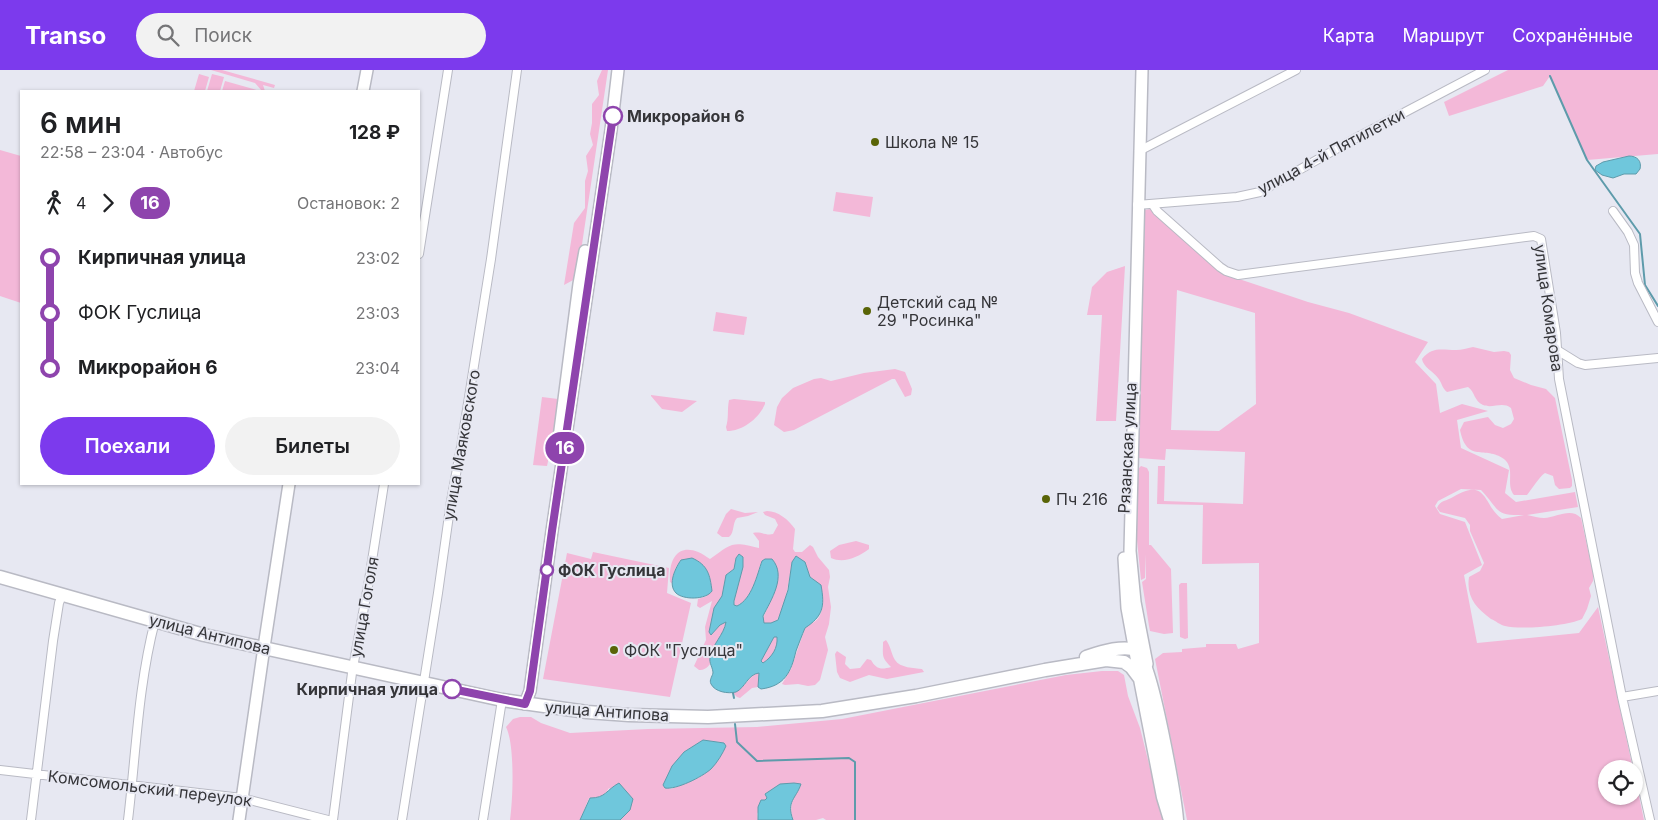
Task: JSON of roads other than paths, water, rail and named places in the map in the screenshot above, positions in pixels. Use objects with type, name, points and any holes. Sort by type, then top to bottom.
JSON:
[{"type":"main road","name":"улица Антипова","points":[[1,580],[62,595],[204,636],[264,647],[502,700],[588,712],[646,716],[736,716],[822,711],[880,702],[1045,670],[1105,656],[1118,649],[1134,650]]},
{"type":"main road","points":[[1134,650],[1141,656],[1164,797],[1170,820]]},
{"type":"main road","name":"улица Антипова","points":[[1105,656],[1124,662],[1145,679]]},
{"type":"main road","points":[[1145,679],[1174,792],[1177,820]]},
{"type":"street","points":[[363,90],[368,70]]},
{"type":"street","points":[[420,248],[448,70]]},
{"type":"street","name":"улица Маяковского","points":[[402,820],[451,501],[471,388],[517,70]]},
{"type":"street","points":[[525,704],[523,690],[578,292],[600,165],[613,70]]},
{"type":"street","points":[[525,704],[530,691],[618,70]]},
{"type":"street","name":"Рязанская улица","points":[[1142,70],[1137,205],[1130,551],[1145,679]]},
{"type":"street","points":[[1139,151],[1296,70]]},
{"type":"street","name":"улица 4-й Пятилетки","points":[[1137,205],[1237,197],[1260,192],[1354,139],[1485,70]]},
{"type":"street","name":"улица Комарова","points":[[1153,204],[1157,211],[1220,268],[1226,272],[1238,275],[1534,236],[1539,237],[1542,241],[1557,350],[1559,379],[1622,697],[1650,820]]},
{"type":"street","points":[[1613,211],[1628,232],[1634,245],[1635,273],[1638,283],[1658,322]]},
{"type":"street","name":"Рязанская улица","points":[[1134,650],[1125,582],[1124,530],[1137,244]]},
{"type":"street","points":[[1557,350],[1578,363],[1585,365],[1658,358]]},
{"type":"street","points":[[239,820],[289,485]]},
{"type":"street","name":"улица Гоголя","points":[[333,820],[353,668],[384,485]]},
{"type":"street","points":[[30,820],[53,640],[62,595]]},
{"type":"street","points":[[1105,656],[1121,641],[1128,629],[1129,620]]},
{"type":"street","points":[[128,820],[139,709],[148,650],[155,621]]},
{"type":"street","points":[[1134,650],[1140,645],[1141,636]]},
{"type":"street","points":[[1622,697],[1658,690]]},
{"type":"street","points":[[483,820],[502,700]]},
{"type":"street","name":"Комсомольский переулок","points":[[0,770],[242,798],[328,820]]},
{"type":"water","points":[[1629,156],[1640,161],[1640,169],[1636,174],[1624,174],[1613,178],[1602,175],[1595,170],[1596,166],[1603,162]]},
{"type":"water","points":[[739,554],[743,557],[743,567],[734,601],[734,605],[737,606],[747,598],[756,580],[762,561],[772,559],[776,566],[778,580],[763,616],[764,623],[778,620],[788,590],[792,562],[796,556],[805,562],[810,577],[821,585],[823,599],[819,615],[805,628],[786,677],[776,685],[761,689],[758,687],[759,673],[755,674],[739,690],[729,693],[715,689],[710,681],[713,673],[710,660],[711,653],[726,622],[720,625],[711,635],[709,632],[714,608],[722,596],[726,575],[734,569],[736,558]],"holes":[[[774,637],[777,637],[774,652],[763,663],[761,661]]]},
{"type":"water","points":[[692,558],[702,564],[707,571],[712,591],[705,596],[684,597],[673,589],[672,580],[681,560]]},
{"type":"water","points":[[703,740],[724,743],[726,746],[715,764],[707,772],[689,782],[676,787],[665,788],[663,785],[672,766],[684,752]]},
{"type":"water","points":[[619,783],[633,799],[630,810],[620,820],[580,820],[590,798],[603,795]]},
{"type":"water","points":[[780,784],[801,784],[791,804],[793,820],[758,820],[758,807],[761,800],[767,798],[765,794]]},
{"type":"waterway","points":[[1550,76],[1587,160],[1640,234],[1645,285],[1658,306]]},
{"type":"waterway","points":[[733,693],[734,698]]},
{"type":"waterway","points":[[735,724],[737,742],[757,761],[849,758],[855,762],[855,820]]},
{"type":"place","name":"Микрорайон 6","points":[[613,116]]},
{"type":"place","name":"Школа № 15","points":[[875,142]]},
{"type":"place","name":"Детский сад № 29 \"Росинка\"","points":[[867,311]]},
{"type":"place","name":"Пч 216","points":[[1046,499]]},
{"type":"place","name":"ФОК Гуслица","points":[[547,570]]},
{"type":"place","name":"ФОК \"Гуслица\"","points":[[614,650]]},
{"type":"place","name":"Кирпичная улица","points":[[452,689]]}]
